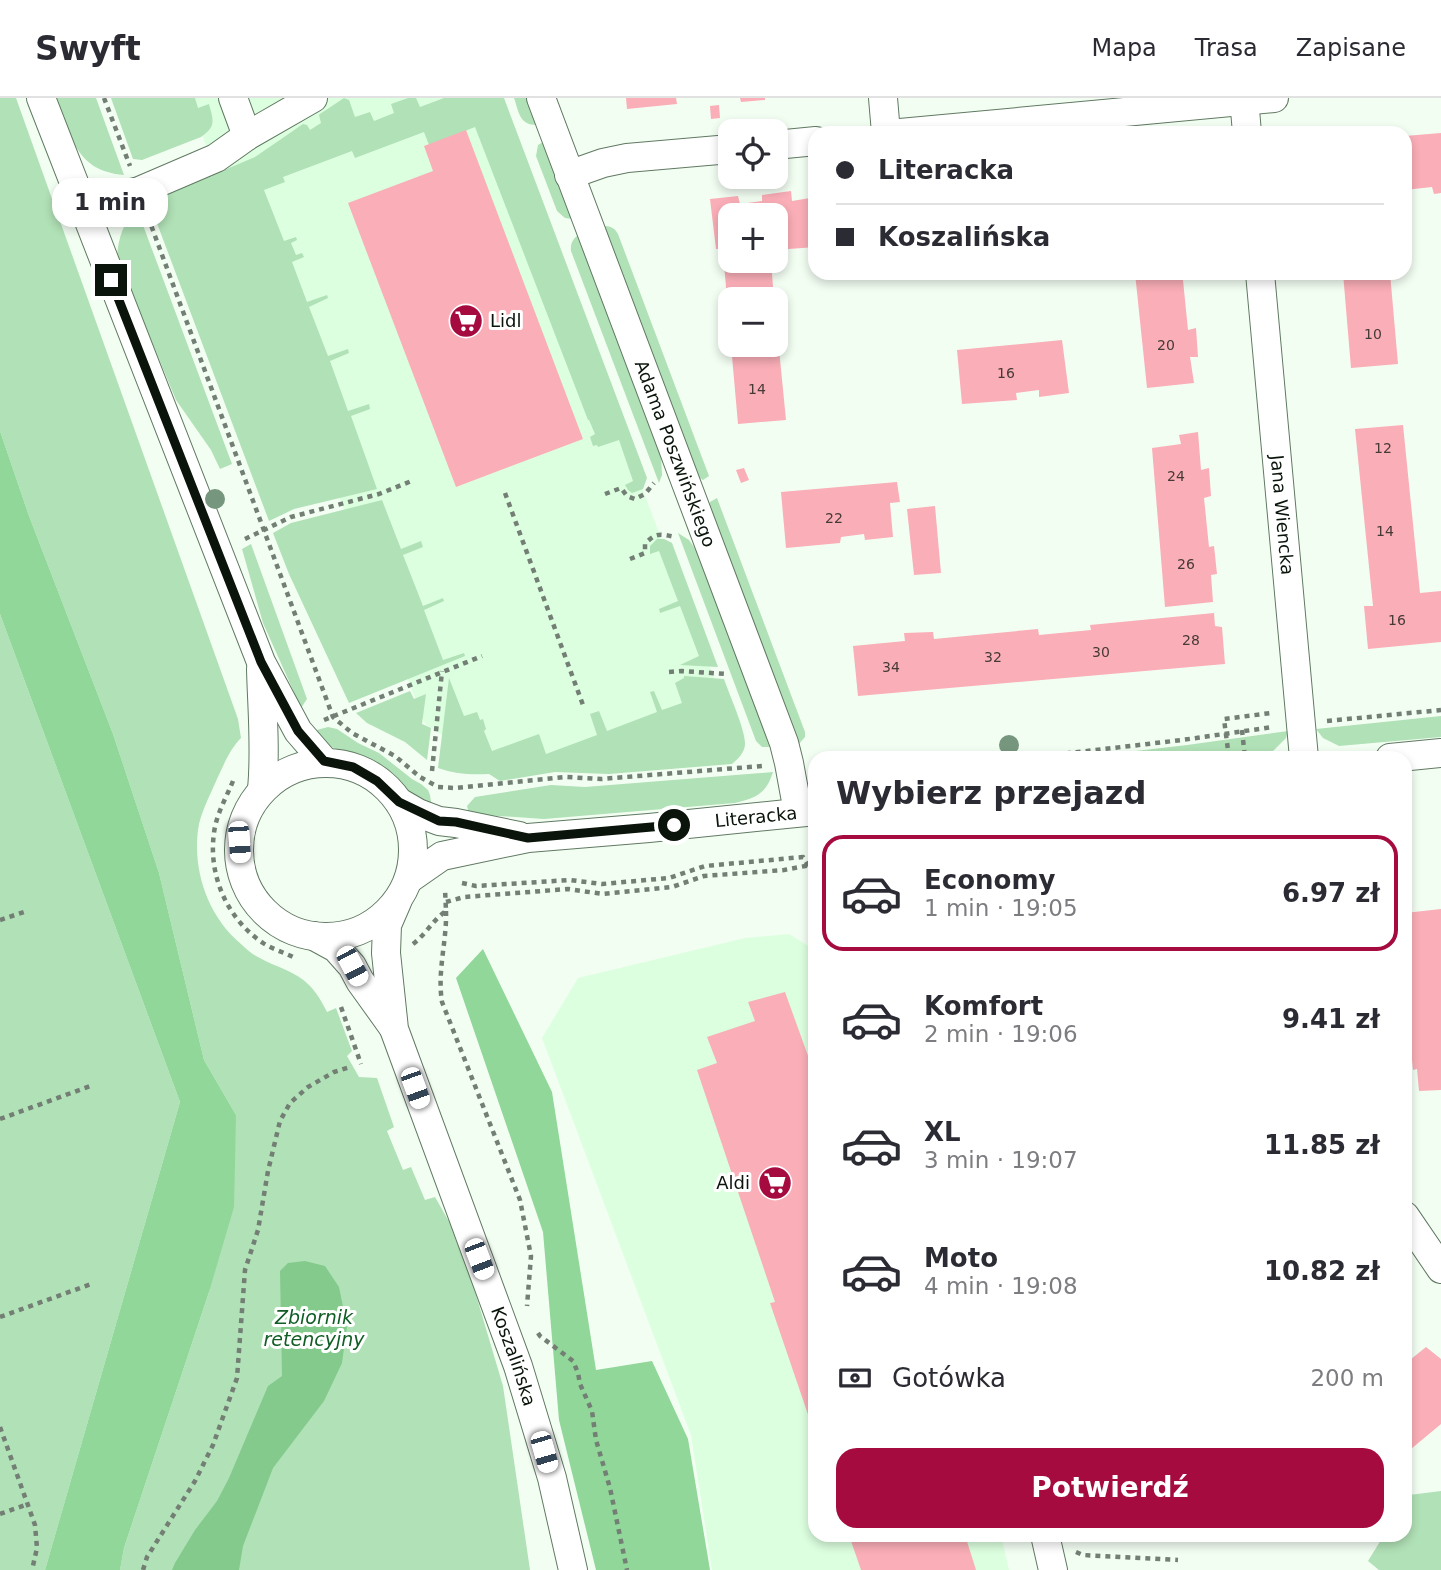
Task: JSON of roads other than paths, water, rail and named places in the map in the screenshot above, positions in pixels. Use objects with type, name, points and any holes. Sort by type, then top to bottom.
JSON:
[{"type":"street","points":[[41,98],[261,662],[298,731],[324,761]]},
{"type":"street","points":[[233,98],[247,136]]},
{"type":"street","points":[[81,205],[139,191],[216,158],[247,136],[313,98]]},
{"type":"street","name":"Adama Poszwińskiego","points":[[541,98],[808,808]]},
{"type":"street","points":[[883,98],[885,126]]},
{"type":"street","points":[[971,126],[1274,98]]},
{"type":"street","points":[[1244,99],[1246,126]]},
{"type":"street","points":[[788,144],[808,142]]},
{"type":"street","points":[[569,175],[627,158],[718,150]]},
{"type":"street","name":"Jana Wiencka","points":[[1261,280],[1303,751]]},
{"type":"street","points":[[261,662],[262,729],[265,747],[262,789]]},
{"type":"street","points":[[1412,756],[1441,753]]},
{"type":"street","points":[[324,761],[353,767],[377,781],[399,802],[411,828],[414,852],[403,891],[373,924],[308,949],[260,907],[242,876],[239,842],[247,812],[262,789],[292,769],[324,761]]},
{"type":"street","name":"Literacka","points":[[399,802],[439,821],[456,822],[528,838]]},
{"type":"street","name":"Literacka","points":[[403,891],[442,856],[528,838],[808,813]]},
{"type":"street","name":"Koszalińska","points":[[403,891],[387,925],[386,953],[394,1029],[518,1366],[552,1478],[573,1570]]},
{"type":"street","name":"Koszalińska","points":[[308,949],[336,948],[352,966],[394,1029]]},
{"type":"street","points":[[1412,1226],[1441,1269]]},
{"type":"street","points":[[1047,1542],[1053,1570]]},
{"type":"water","name":"Zbiornik retencyjny","points":[[305,1261],[325,1266],[339,1287],[347,1326],[342,1363],[324,1401],[273,1468],[243,1546],[239,1570],[172,1570],[229,1478],[268,1386],[282,1376],[280,1271],[288,1263]]},
{"type":"place","name":"Lidl","points":[[466,321]]},
{"type":"place","name":"Aldi","points":[[775,1183]]}]
